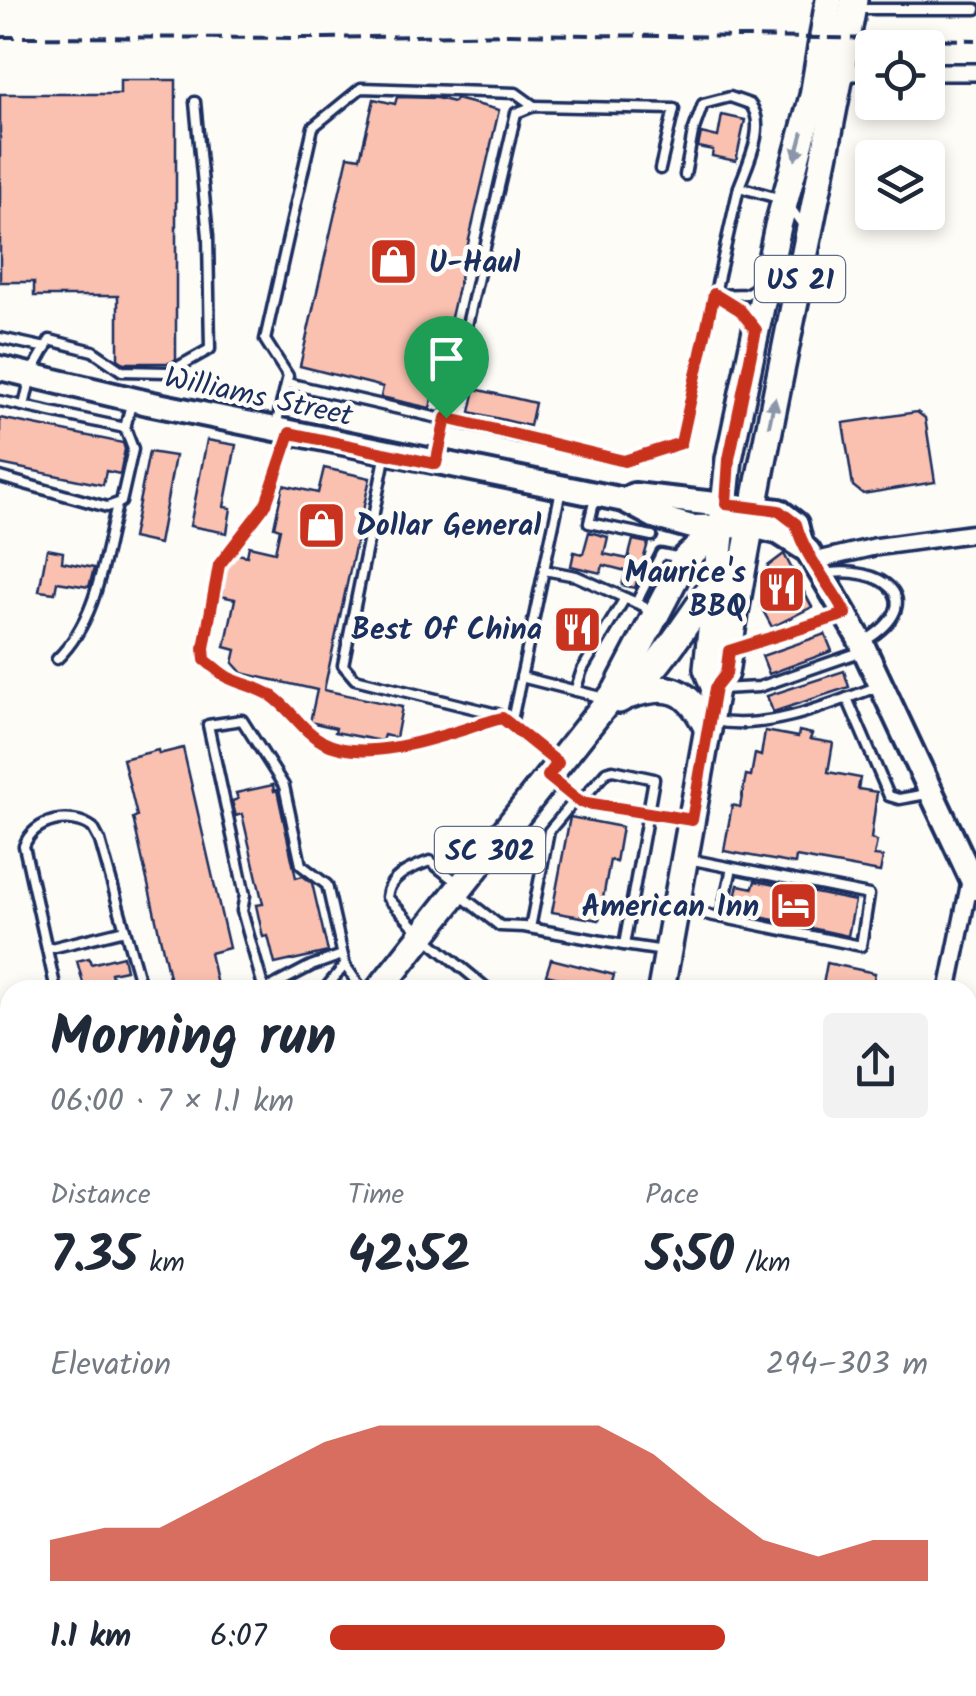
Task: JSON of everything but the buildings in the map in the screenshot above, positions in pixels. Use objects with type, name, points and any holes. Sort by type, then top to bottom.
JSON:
[{"type":"main road","name":"US 21","points":[[663,980],[715,688],[726,674],[751,517],[809,236],[838,72],[845,3]]},
{"type":"main road","name":"US 21","points":[[715,688],[707,669],[718,578],[716,515],[785,200],[812,96],[845,3]]},
{"type":"main road","name":"SC 302","points":[[612,702],[644,611],[673,556],[716,515]]},
{"type":"main road","name":"SC 302","points":[[387,980],[553,769],[718,578],[751,517]]},
{"type":"main road","points":[[612,702],[650,688],[669,688],[698,707],[709,725]]},
{"type":"street","points":[[838,72],[855,72]]},
{"type":"street","points":[[945,72],[976,72]]},
{"type":"street","name":"Williams Street","points":[[0,368],[282,432],[624,500],[654,526],[692,527],[716,515]]},
{"type":"street","name":"Williams Street","points":[[624,500],[634,494],[716,515]]},
{"type":"street","points":[[716,515],[751,517],[779,511],[796,524],[863,647],[973,885],[950,980]]},
{"type":"street","points":[[813,560],[874,546],[976,533]]},
{"type":"lane","points":[[845,3],[976,9]]},
{"type":"lane","points":[[502,718],[414,743],[374,750],[341,748],[324,743],[306,730],[276,698],[258,687],[226,677],[205,660],[204,648],[219,565],[266,504],[282,432],[288,376],[265,340],[312,126],[361,88],[516,93],[534,106]]},
{"type":"lane","points":[[287,383],[624,461],[681,443],[739,188],[752,152],[756,111],[745,101],[730,97],[703,104],[685,175]]},
{"type":"lane","points":[[24,406],[30,376],[50,340],[93,352],[122,371],[169,372],[210,349],[208,236],[195,102]]},
{"type":"lane","points":[[436,464],[516,113],[534,106],[674,109],[660,169]]},
{"type":"lane","points":[[739,188],[785,200],[809,236]]},
{"type":"lane","points":[[714,294],[746,294],[766,282]]},
{"type":"lane","points":[[714,294],[740,310],[756,330]]},
{"type":"lane","points":[[0,338],[46,348]]},
{"type":"lane","points":[[0,477],[108,507],[117,505],[121,502],[132,449],[125,428],[132,400]]},
{"type":"lane","points":[[0,401],[125,428]]},
{"type":"lane","points":[[386,453],[343,665],[355,679],[498,714],[553,769],[578,801],[692,820]]},
{"type":"lane","points":[[512,725],[561,490]]},
{"type":"lane","points":[[596,496],[589,523],[654,526],[673,556]]},
{"type":"lane","points":[[57,659],[74,642],[86,619],[100,581],[117,505]]},
{"type":"lane","points":[[715,688],[759,687],[863,647],[887,626],[894,613],[894,591],[888,584],[864,572],[813,560]]},
{"type":"lane","points":[[544,570],[576,576],[644,611]]},
{"type":"lane","points":[[575,691],[582,670],[624,598]]},
{"type":"lane","points":[[729,651],[846,614]]},
{"type":"lane","points":[[522,677],[612,702]]},
{"type":"lane","points":[[709,725],[763,720],[882,685]]},
{"type":"lane","points":[[847,698],[889,796],[899,800],[931,792]]},
{"type":"lane","points":[[261,980],[242,911],[245,895],[208,725],[242,720],[284,786],[301,865],[326,885],[345,965],[355,980]]},
{"type":"lane","points":[[530,928],[548,831],[606,772],[613,770],[654,779],[624,945]]},
{"type":"lane","points":[[54,980],[24,846],[28,836],[42,824],[73,820],[93,828],[139,980]]},
{"type":"lane","points":[[676,908],[861,946],[869,895],[684,859]]},
{"type":"lane","points":[[477,980],[422,935],[387,897],[388,888],[406,870],[430,861],[500,926],[668,952]]},
{"type":"lane","points":[[722,918],[732,868]]},
{"type":"lane","points":[[47,949],[125,930]]},
{"type":"lane","points":[[284,980],[342,955]]},
{"type":"lane","points":[[332,980],[345,965]]},
{"type":"railway","points":[[0,37],[510,34],[976,40]]},
{"type":"place","name":"U-Haul","points":[[394,262]]},
{"type":"place","name":"Dollar General","points":[[321,525]]},
{"type":"place","name":"Maurice's BBQ","points":[[781,589]]},
{"type":"place","name":"Best Of China","points":[[577,629]]},
{"type":"place","name":"American Inn","points":[[794,906]]},
{"type":"route","points":[[714,294],[740,310],[756,330],[729,459],[726,504],[779,511],[796,524],[801,545],[846,614],[729,651],[726,674],[715,688],[692,820],[580,802],[548,776],[558,763],[502,718],[374,750],[324,743],[276,698],[258,687],[226,677],[205,660],[219,565],[266,504],[290,433],[436,464],[446,418],[624,461],[681,443],[714,294]]}]
